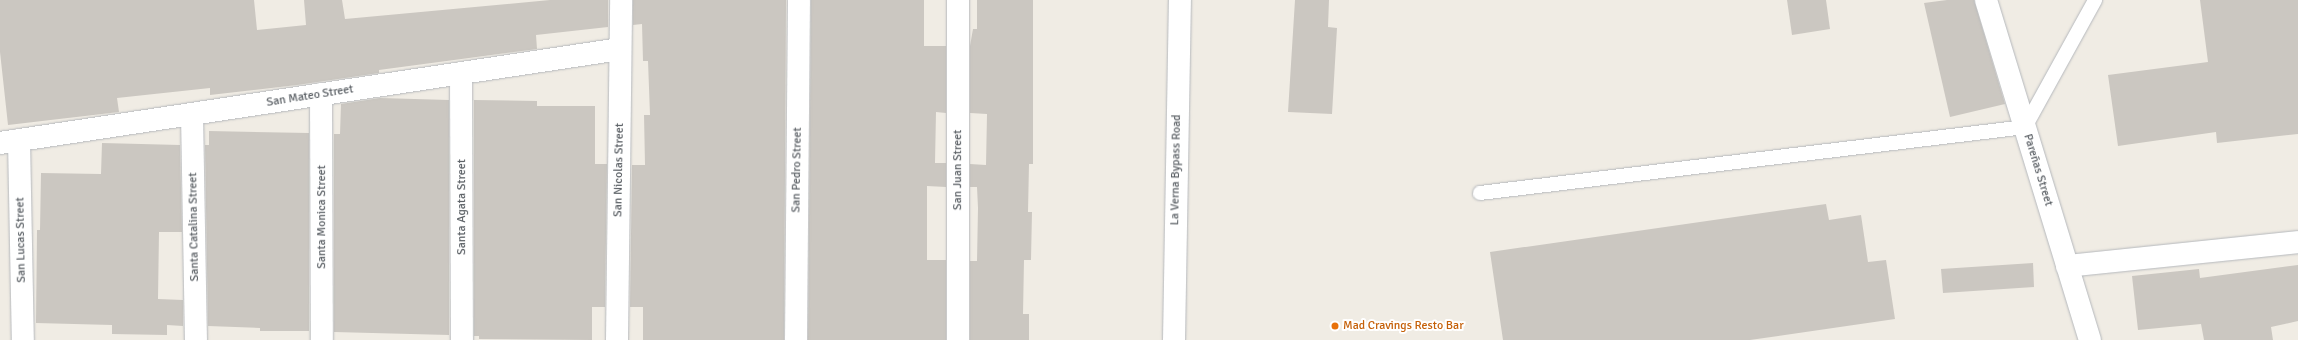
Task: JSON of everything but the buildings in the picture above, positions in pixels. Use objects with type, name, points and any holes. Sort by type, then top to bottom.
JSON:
[{"type":"street","name":"San Nicolas Street","points":[[617,340],[621,0]]},
{"type":"street","name":"San Pedro Street","points":[[796,340],[799,0]]},
{"type":"street","name":"San Juan Street","points":[[958,0],[958,340]]},
{"type":"street","name":"La Verna Bypass Road","points":[[1174,340],[1180,0]]},
{"type":"street","name":"Pareñas Street","points":[[1986,0],[2090,340]]},
{"type":"street","name":"San Mateo Street","points":[[9,141],[620,49]]},
{"type":"street","name":"Santa Agata Street","points":[[461,74],[462,340]]},
{"type":"street","name":"Santa Monica Street","points":[[321,94],[322,340]]},
{"type":"street","name":"Santa Catalina Street","points":[[192,114],[196,340]]},
{"type":"street","name":"San Lucas Street","points":[[9,141],[23,340]]},
{"type":"street","points":[[2067,266],[2298,242]]},
{"type":"lane","points":[[1480,193],[2025,127],[2095,0]]},
{"type":"place","name":"Mad Cravings Resto Bar","points":[[1335,326]]}]
